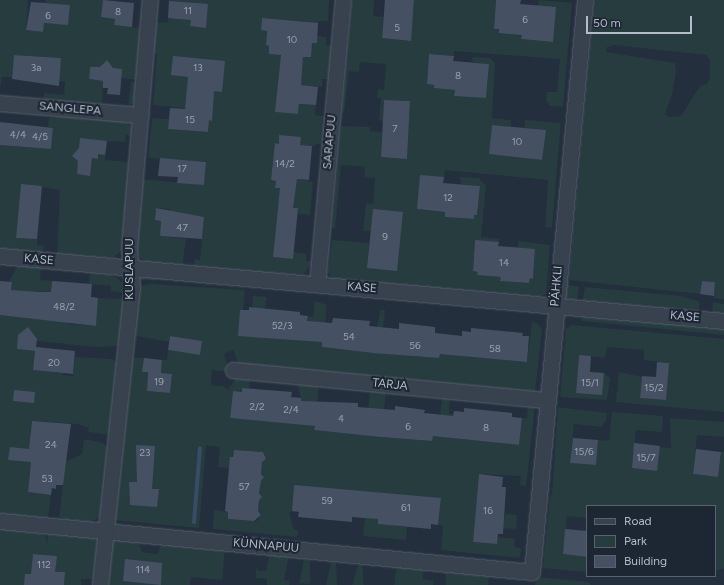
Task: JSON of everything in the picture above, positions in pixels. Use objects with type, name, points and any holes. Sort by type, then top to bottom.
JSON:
[{"type":"street","name":"KUSLAPUU","points":[[100,585],[104,531],[132,288],[129,248],[150,0]]},
{"type":"street","name":"SARAPUU","points":[[317,284],[342,0]]},
{"type":"street","name":"PÄHKLI","points":[[532,572],[546,400],[585,0]]},
{"type":"street","name":"SANGLEPA","points":[[0,103],[140,115]]},
{"type":"street","name":"KASE","points":[[0,256],[724,321]]},
{"type":"street","name":"TARJA","points":[[233,370],[546,400]]},
{"type":"street","name":"KÜNNAPUU","points":[[0,521],[532,572]]},
{"type":"green space","points":[[0,0],[28,0],[26,30],[42,32],[44,23],[68,24],[70,5],[45,3],[46,0],[103,0],[101,17],[115,19],[114,25],[142,28],[137,80],[121,78],[107,62],[103,68],[90,67],[89,79],[103,81],[102,106],[43,101],[44,93],[64,95],[65,82],[59,81],[61,58],[14,55],[12,77],[2,77],[0,89]]},
{"type":"green space","points":[[169,0],[329,0],[328,21],[319,21],[318,23],[262,18],[261,30],[267,31],[266,45],[269,46],[269,54],[310,57],[312,43],[317,43],[317,36],[326,37],[326,45],[334,46],[331,79],[322,79],[322,87],[301,85],[279,74],[276,112],[298,114],[299,104],[316,105],[315,115],[327,117],[325,144],[316,144],[316,141],[315,146],[300,145],[279,136],[279,144],[275,144],[271,180],[276,181],[275,188],[295,190],[297,179],[313,182],[310,215],[298,214],[298,208],[278,206],[273,257],[293,259],[293,252],[307,254],[306,261],[314,261],[303,275],[194,269],[195,259],[200,260],[204,217],[170,212],[170,209],[156,208],[155,220],[161,221],[160,236],[186,239],[182,268],[144,262],[136,251],[142,179],[204,185],[206,162],[148,158],[152,118],[169,119],[168,129],[208,132],[209,120],[212,120],[212,111],[153,105],[157,54],[152,53],[155,22],[168,23]]},
{"type":"green space","points":[[352,0],[374,0],[373,16],[383,17],[382,38],[410,41],[414,0],[496,0],[494,29],[522,35],[521,39],[552,42],[538,6],[539,0],[572,3],[563,107],[550,106],[546,101],[547,92],[557,92],[560,59],[454,51],[454,56],[429,54],[427,84],[434,85],[434,88],[455,90],[455,96],[486,98],[489,64],[473,62],[472,57],[490,58],[495,63],[492,118],[511,120],[511,127],[492,125],[489,154],[542,160],[545,130],[524,128],[525,120],[561,123],[552,228],[545,227],[548,180],[445,170],[444,177],[422,210],[445,212],[445,217],[473,219],[474,215],[477,215],[480,186],[462,184],[459,177],[479,178],[486,186],[481,237],[499,239],[499,242],[475,241],[473,271],[478,272],[478,275],[501,277],[501,281],[529,283],[530,278],[533,278],[535,250],[518,248],[518,241],[550,245],[546,294],[539,297],[332,279],[330,276],[328,271],[332,240],[369,243],[367,268],[371,231],[363,231],[366,203],[373,204],[375,178],[364,177],[365,167],[341,165],[335,229],[332,227],[341,126],[370,127],[370,131],[382,132],[381,157],[407,158],[410,101],[384,100],[383,121],[379,120],[381,98],[377,98],[378,89],[384,90],[386,64],[360,62],[359,72],[349,71],[344,113],[342,111]]},
{"type":"green space","points":[[594,0],[724,0],[724,299],[714,298],[715,282],[702,281],[700,294],[569,280]],"holes":[[[614,45],[706,55],[710,60],[710,78],[707,84],[700,86],[681,116],[669,117],[665,114],[672,95],[676,71],[675,63],[606,52],[607,47]]]},
{"type":"green space","points":[[131,82],[137,82],[134,102],[128,107]]},
{"type":"green space","points":[[57,114],[124,120],[133,128],[133,136],[126,135],[125,142],[107,141],[105,160],[130,162],[122,250],[113,258],[57,254],[60,190],[21,184],[16,238],[37,239],[37,245],[44,246],[43,251],[41,253],[0,249],[0,145],[51,149],[53,128],[48,127],[49,118],[56,118]]},
{"type":"green space","points":[[18,265],[41,267],[40,280],[52,281],[51,292],[39,291],[37,306],[69,321],[69,324],[96,326],[98,298],[127,299],[120,346],[96,347],[18,339],[17,349],[35,351],[33,370],[63,373],[63,375],[73,376],[75,357],[111,359],[118,362],[110,435],[88,432],[89,428],[78,424],[32,421],[30,436],[36,436],[65,462],[82,454],[84,439],[103,443],[108,448],[101,515],[92,523],[59,519],[64,474],[30,471],[28,492],[51,495],[48,518],[0,515],[0,315],[17,316],[19,291],[11,290],[12,282],[9,282]]},
{"type":"green space","points":[[90,272],[115,276],[126,286],[126,293],[111,291],[111,286],[89,284]]},
{"type":"green space","points":[[145,276],[245,284],[245,286],[180,280],[140,280]]},
{"type":"green space","points":[[150,284],[245,290],[243,310],[240,310],[306,341],[308,317],[313,317],[315,301],[327,305],[322,347],[373,353],[380,310],[385,310],[382,338],[388,354],[439,358],[441,334],[452,335],[452,340],[460,356],[527,362],[532,322],[537,323],[542,329],[535,392],[239,365],[233,350],[224,354],[229,372],[212,370],[211,385],[223,386],[228,390],[236,378],[250,379],[249,388],[243,388],[242,392],[233,391],[230,418],[298,424],[301,398],[297,383],[319,385],[314,430],[366,435],[370,390],[386,391],[381,437],[432,441],[434,418],[440,418],[442,397],[450,398],[449,414],[453,414],[451,438],[519,445],[522,418],[527,418],[528,405],[535,405],[526,486],[520,485],[521,476],[479,474],[473,542],[497,544],[498,537],[515,539],[514,547],[521,548],[520,558],[441,550],[443,526],[438,525],[441,499],[371,518],[378,519],[378,524],[387,525],[394,521],[394,526],[407,527],[406,540],[363,536],[365,517],[294,486],[292,511],[289,513],[294,530],[298,530],[297,537],[213,529],[214,510],[228,512],[228,519],[257,521],[261,515],[258,511],[259,500],[262,497],[259,493],[261,481],[264,477],[261,474],[262,462],[266,459],[263,452],[234,450],[229,468],[218,467],[220,447],[206,445],[199,528],[114,520],[130,358],[144,358],[143,371],[148,372],[147,391],[170,393],[172,374],[161,373],[162,360],[167,360],[168,350],[200,355],[202,341],[170,336],[169,342],[132,335],[137,287]]},
{"type":"green space","points":[[565,284],[579,287],[577,303],[566,298]]},
{"type":"green space","points":[[585,287],[681,296],[699,301],[699,312],[582,304]]},
{"type":"green space","points":[[253,296],[267,297],[264,312],[252,307]]},
{"type":"green space","points":[[713,302],[724,304],[724,315],[712,314]]},
{"type":"green space","points":[[581,313],[724,327],[724,335],[582,321]]},
{"type":"green space","points":[[571,325],[724,339],[724,412],[616,402],[619,372],[642,377],[640,398],[665,400],[669,363],[644,360],[644,350],[607,347],[605,358],[579,355],[576,392],[604,373],[610,378],[607,400],[560,397],[566,329]]},
{"type":"green space","points":[[558,407],[607,413],[606,421],[601,427],[574,424],[570,463],[595,465],[598,440],[609,441],[612,412],[663,416],[662,432],[636,430],[632,468],[657,471],[659,447],[671,448],[670,418],[724,422],[724,437],[697,435],[693,474],[718,477],[721,452],[724,452],[724,568],[716,571],[716,505],[586,505],[586,518],[567,516],[563,554],[586,557],[586,572],[543,568],[550,496],[552,494]]},
{"type":"green space","points":[[505,514],[517,515],[516,529],[499,528],[499,520],[504,521]]},
{"type":"green space","points":[[0,528],[45,532],[47,545],[48,532],[94,538],[99,544],[94,579],[81,579],[81,585],[64,585],[65,573],[55,572],[56,556],[33,554],[32,570],[58,585],[0,585]]},
{"type":"green space","points":[[113,539],[138,541],[142,552],[158,554],[161,544],[225,549],[222,580],[191,577],[190,585],[105,585],[111,541]]},
{"type":"green space","points":[[270,554],[289,554],[284,580],[290,581],[289,585],[267,585],[267,579],[255,578],[257,565],[258,571],[266,571]]},
{"type":"green space","points":[[307,559],[310,562],[310,584],[299,583],[304,560]]},
{"type":"green space","points":[[336,562],[337,585],[326,585],[331,563]]},
{"type":"green space","points":[[362,564],[364,585],[352,585],[358,565]]},
{"type":"green space","points":[[397,564],[423,567],[423,579],[434,581],[433,585],[394,585]]},
{"type":"green space","points":[[445,569],[489,573],[488,585],[446,585]]},
{"type":"green space","points":[[537,577],[589,582],[591,585],[535,585]]},
{"type":"building","points":[[103,0],[134,3],[132,27],[114,25],[115,19],[101,17]]},
{"type":"building","points":[[385,0],[414,0],[411,41],[382,38]]},
{"type":"building","points":[[496,0],[521,0],[520,4],[556,7],[553,42],[521,39],[522,35],[499,33],[499,29],[494,29]]},
{"type":"building","points":[[169,1],[208,4],[206,28],[190,26],[191,20],[168,18]]},
{"type":"building","points":[[31,2],[70,5],[68,25],[44,23],[43,32],[26,30]]},
{"type":"building","points":[[262,18],[318,23],[317,43],[312,43],[311,57],[303,57],[301,85],[318,87],[316,105],[299,104],[298,114],[275,112],[281,55],[269,54],[269,46],[266,45],[267,31],[261,30]]},
{"type":"building","points":[[429,54],[454,56],[453,61],[489,64],[486,98],[454,96],[455,90],[434,88],[434,85],[427,84]]},
{"type":"building","points":[[14,55],[61,58],[59,86],[12,79]]},
{"type":"building","points":[[173,56],[225,61],[222,92],[214,91],[212,121],[209,120],[208,132],[168,129],[170,108],[185,109],[188,77],[171,75]]},
{"type":"building","points":[[107,60],[113,68],[122,69],[120,95],[107,94],[108,88],[103,88],[103,81],[89,79],[90,67],[100,67]]},
{"type":"building","points":[[384,100],[410,101],[407,159],[381,157]]},
{"type":"building","points":[[0,122],[53,128],[51,149],[0,145]]},
{"type":"building","points":[[492,125],[546,130],[542,160],[489,154]]},
{"type":"building","points":[[279,135],[301,137],[300,145],[312,146],[309,180],[297,179],[293,208],[298,208],[293,259],[273,257],[280,188],[275,188],[276,181],[271,180],[275,143],[279,144]]},
{"type":"building","points":[[80,138],[107,141],[105,155],[98,154],[98,159],[92,158],[90,176],[77,174],[78,161],[72,156],[79,148]]},
{"type":"building","points":[[160,158],[206,162],[204,185],[177,183],[178,177],[158,176]]},
{"type":"building","points":[[420,175],[444,177],[443,183],[480,186],[477,215],[474,215],[474,219],[445,217],[445,212],[417,209]]},
{"type":"building","points":[[21,184],[42,186],[37,239],[16,238]]},
{"type":"building","points":[[156,208],[204,217],[202,239],[160,236],[161,221],[155,220]]},
{"type":"building","points":[[373,209],[403,212],[397,271],[367,268]]},
{"type":"building","points":[[475,240],[499,242],[498,246],[535,249],[533,279],[530,278],[529,283],[500,281],[501,277],[477,275],[478,272],[473,271]]},
{"type":"building","points":[[0,281],[12,282],[11,290],[39,292],[51,292],[52,281],[92,284],[91,297],[98,298],[96,326],[0,315]]},
{"type":"building","points":[[702,281],[715,282],[714,296],[700,294]]},
{"type":"building","points":[[249,307],[300,312],[300,315],[308,316],[307,321],[332,323],[333,318],[370,321],[369,326],[399,329],[399,323],[435,327],[435,333],[462,336],[462,331],[471,332],[471,328],[523,333],[522,336],[529,336],[527,362],[440,354],[439,358],[373,353],[322,347],[322,342],[238,336],[240,310],[249,310]]},
{"type":"building","points":[[28,327],[37,339],[36,347],[75,351],[73,374],[33,370],[35,351],[17,349],[18,335]]},
{"type":"building","points":[[170,336],[202,341],[200,355],[168,350]]},
{"type":"building","points":[[579,355],[591,356],[590,372],[604,373],[602,395],[576,393]]},
{"type":"building","points":[[144,358],[162,360],[161,373],[172,374],[170,393],[147,391],[148,372],[142,372]]},
{"type":"building","points":[[657,362],[669,363],[666,400],[640,398],[642,376],[656,377]]},
{"type":"building","points":[[242,388],[292,392],[291,397],[301,398],[301,401],[358,403],[358,407],[395,410],[395,406],[425,410],[424,413],[453,416],[454,411],[464,412],[464,408],[512,413],[512,417],[522,418],[519,445],[433,436],[432,441],[381,437],[314,430],[315,426],[230,418],[233,391],[242,392]]},
{"type":"building","points":[[14,390],[35,392],[34,403],[13,401]]},
{"type":"building","points":[[32,421],[71,424],[63,485],[56,485],[56,489],[52,488],[51,495],[28,492],[31,462],[8,460],[10,447],[29,449]]},
{"type":"building","points":[[573,438],[598,440],[596,465],[570,463]]},
{"type":"building","points":[[634,443],[660,446],[657,471],[632,468]]},
{"type":"building","points":[[136,445],[155,446],[152,489],[159,489],[157,507],[130,505],[129,482],[137,482]]},
{"type":"building","points":[[696,449],[721,452],[718,477],[693,474]]},
{"type":"building","points":[[234,450],[263,452],[266,459],[262,462],[261,474],[264,477],[261,481],[259,493],[262,497],[259,500],[258,511],[261,515],[254,521],[228,519],[228,512],[225,511],[230,457],[233,457]]},
{"type":"building","points":[[479,474],[503,477],[502,487],[506,487],[503,534],[498,534],[497,544],[473,542]]},
{"type":"building","points":[[294,485],[441,498],[438,525],[431,524],[431,529],[378,524],[378,519],[352,517],[352,522],[298,517],[299,512],[292,511]]},
{"type":"building","points":[[565,529],[586,531],[586,557],[563,554]]},
{"type":"building","points":[[33,554],[57,556],[55,572],[65,572],[64,585],[24,585],[25,574],[31,574]]},
{"type":"building","points":[[125,559],[162,563],[161,585],[123,581]]},
{"type":"waterway","points":[[194,522],[200,448]]}]
